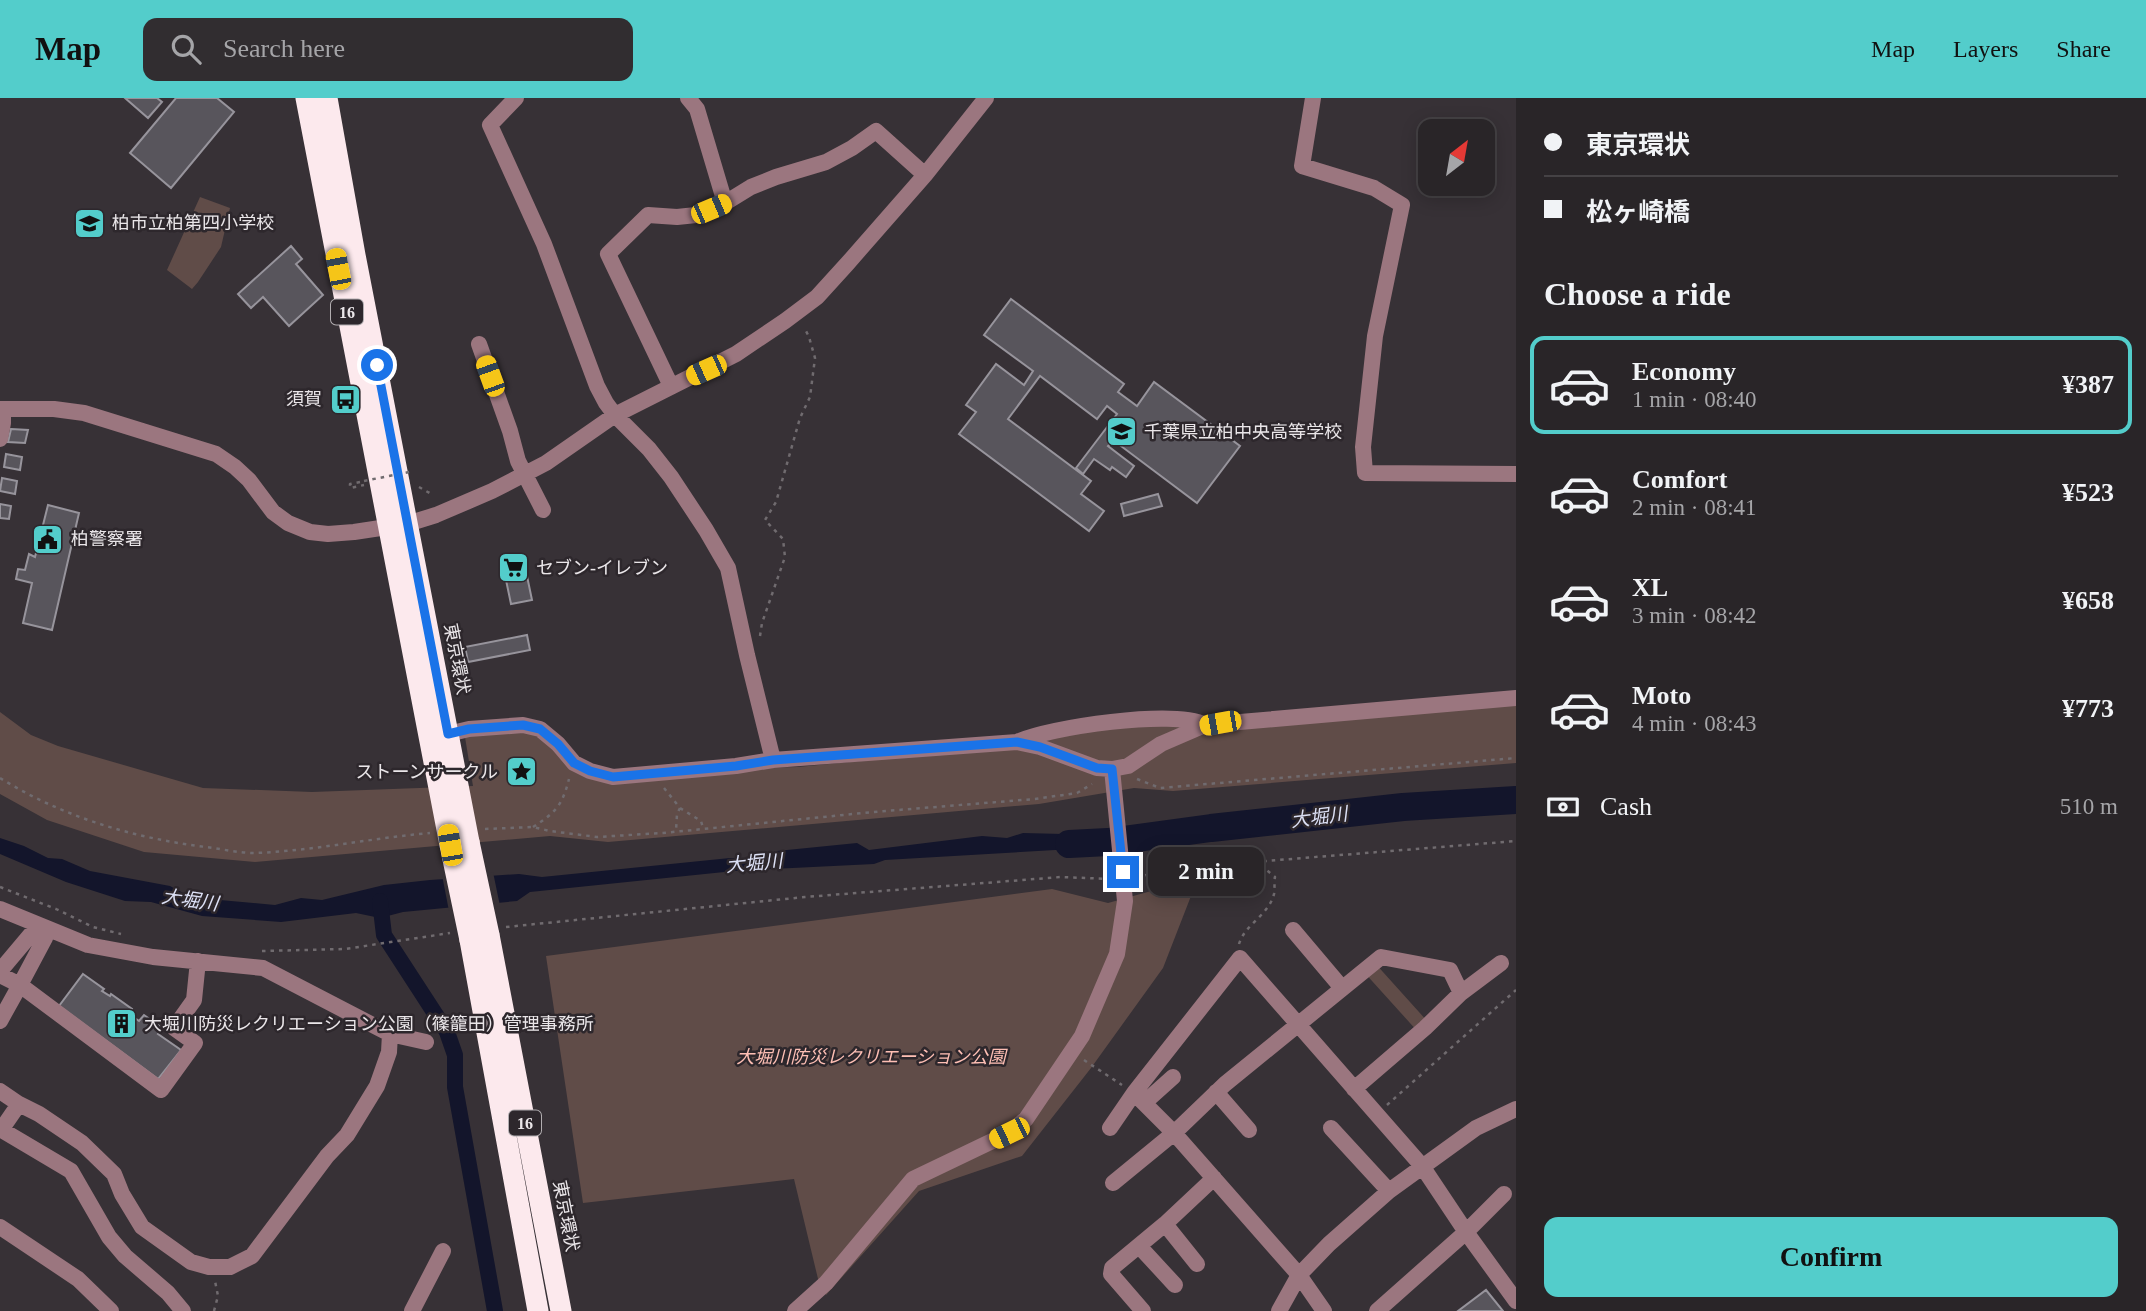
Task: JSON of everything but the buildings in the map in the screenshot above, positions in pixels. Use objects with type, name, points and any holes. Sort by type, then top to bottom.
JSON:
[{"type":"highway","name":"東京環状","points":[[306,98],[468,838],[561,1311]]},
{"type":"highway","name":"東京環状","points":[[327,98],[398,525],[448,734],[468,838]]},
{"type":"highway","name":"東京環状","points":[[488,934],[538,1311]]},
{"type":"street","points":[[516,98],[490,125],[544,244],[597,386],[606,403],[671,477],[729,568],[773,760]]},
{"type":"street","points":[[688,98],[697,109],[725,203]]},
{"type":"street","points":[[0,439],[3,423],[1,409],[54,409],[84,413],[215,454],[249,480],[273,512],[288,523],[310,532],[340,533],[398,525],[436,515],[546,463],[615,415],[706,370],[766,336],[825,289],[925,175],[986,98]]},
{"type":"street","points":[[1314,98],[1302,166],[1374,188],[1402,205],[1375,336],[1363,447],[1365,473],[1516,474]]},
{"type":"street","points":[[670,386],[608,254],[648,215],[696,215],[725,203],[751,187],[826,162],[876,131],[925,175]]},
{"type":"street","points":[[479,344],[518,461],[543,509]]},
{"type":"street","points":[[448,734],[469,729],[523,725],[540,729],[558,744],[574,763],[590,771],[613,777],[773,760],[1017,742],[1040,747],[1113,774],[1161,744],[1205,725],[1516,698]]},
{"type":"street","points":[[1017,742],[1030,736],[1087,724],[1187,720],[1205,725]]},
{"type":"street","points":[[795,1311],[826,1283],[913,1179],[1009,1133],[1010,1126],[1026,1119],[1083,1036],[1118,954],[1125,901],[1113,774]]},
{"type":"street","points":[[0,909],[88,945],[153,957],[263,968],[390,1034],[426,1042]]},
{"type":"street","points":[[41,926],[32,933],[0,973],[161,1090],[195,1043],[174,1028],[194,1000],[198,961]]},
{"type":"street","points":[[0,1021],[45,937],[41,926]]},
{"type":"street","points":[[1293,930],[1342,988]]},
{"type":"street","points":[[1113,1183],[1174,1133],[1216,1092],[1381,957],[1450,970],[1461,993]]},
{"type":"street","points":[[1110,1128],[1139,1098],[1240,958],[1422,1166],[1516,1301]]},
{"type":"street","points":[[1354,1089],[1461,993],[1501,963]]},
{"type":"street","points":[[0,1091],[82,1143],[114,1174],[122,1194],[142,1227],[191,1262],[230,1267],[252,1256],[327,1156],[347,1135],[377,1086],[389,1052],[390,1034]]},
{"type":"street","points":[[1139,1098],[1173,1077]]},
{"type":"street","points":[[1216,1092],[1249,1130]]},
{"type":"street","points":[[1139,1098],[1174,1133],[1299,1275],[1324,1311]]},
{"type":"street","points":[[19,1104],[1,1130],[71,1171],[109,1237],[125,1256],[168,1293],[183,1311]]},
{"type":"street","points":[[1279,1311],[1299,1275],[1329,1244],[1389,1191],[1476,1128],[1516,1109]]},
{"type":"street","points":[[1331,1128],[1389,1191]]},
{"type":"street","points":[[1143,1311],[1111,1274],[1112,1268],[1214,1178]]},
{"type":"street","points":[[1377,1311],[1466,1232],[1504,1194]]},
{"type":"street","points":[[1164,1224],[1197,1264]]},
{"type":"street","points":[[0,1227],[78,1279],[111,1311]]},
{"type":"street","points":[[1139,1246],[1175,1285]]},
{"type":"street","points":[[412,1311],[443,1251]]},
{"type":"path","points":[[759,646],[762,623],[785,558],[783,539],[765,520],[776,502],[800,418],[810,397],[815,358],[809,337],[795,314]]},
{"type":"path","points":[[364,483],[414,471],[418,487],[433,495]]},
{"type":"path","points":[[468,838],[533,827],[597,837],[1035,799],[1077,793],[1102,776],[1113,774],[1128,776],[1160,788],[1516,758]]},
{"type":"path","points":[[533,827],[554,813],[565,794],[574,763]]},
{"type":"path","points":[[658,773],[659,781],[680,808],[701,821],[704,828]]},
{"type":"path","points":[[0,778],[27,794],[97,825],[190,845],[251,853],[318,848],[430,832]]},
{"type":"path","points":[[676,831],[680,808]]},
{"type":"path","points":[[488,934],[805,897],[1061,877],[1124,875],[1178,868],[1516,841]]},
{"type":"path","points":[[1240,958],[1238,943],[1245,931],[1266,910],[1274,894],[1275,877],[1258,863]]},
{"type":"path","points":[[0,887],[93,927],[130,936]]},
{"type":"path","points":[[261,951],[345,949],[448,934]]},
{"type":"path","points":[[1377,1114],[1516,990]]},
{"type":"path","points":[[1071,1052],[1139,1098]]},
{"type":"path","points":[[214,1311],[218,1296],[215,1280],[218,1267]]},
{"type":"green space","points":[[200,197],[230,208],[221,247],[192,289],[167,270]]},
{"type":"green space","points":[[1516,703],[1516,763],[1173,791],[1134,788],[1039,804],[608,842],[550,836],[255,862],[144,852],[47,820],[0,794],[0,712],[31,735],[58,746],[203,788],[312,792],[473,786],[465,737],[523,730],[543,738],[579,772],[798,767],[870,760],[1081,730]]},
{"type":"green space","name":"大堀川防災レクリエーション公園","points":[[1198,878],[1163,968],[1091,1068],[1022,1156],[919,1191],[826,1295],[819,1283],[794,1179],[583,1203],[546,956],[1052,889],[1108,903]]},
{"type":"green space","points":[[1374,962],[1428,1022],[1419,1033],[1363,971]]},
{"type":"water","points":[[1023,833],[1104,835],[1107,847],[734,871],[530,892],[517,901],[403,912],[380,918],[356,913],[281,922],[202,916],[151,902],[125,901],[66,882],[0,854],[0,838],[48,858],[62,859],[90,871],[170,886],[185,894],[275,905],[301,898],[322,900],[384,885],[430,880],[519,874],[542,877],[730,858],[748,859],[777,851],[857,843],[869,850],[982,836],[1007,838]]},
{"type":"pier","points":[[493,872],[500,906],[449,911],[442,875]]},
{"type":"waterway","name":"大堀川","points":[[1069,844],[1108,842],[1403,807],[1516,800]]},
{"type":"waterway","points":[[380,901],[384,935],[447,1032],[455,1055],[455,1087],[495,1311]]},
{"type":"place","name":"柏市立柏第四小学校","points":[[89,223]]},
{"type":"place","name":"須賀","points":[[345,399]]},
{"type":"place","name":"千葉県立柏中央高等学校","points":[[1121,432]]},
{"type":"place","name":"柏警察署","points":[[48,539]]},
{"type":"place","name":"セブン-イレブン","points":[[513,568]]},
{"type":"place","name":"ストーンサークル","points":[[521,772]]},
{"type":"place","name":"大堀川防災レクリエーション公園（篠籠田）管理事務所","points":[[121,1024]]},
{"type":"route","points":[[377,365],[448,734],[469,729],[523,725],[540,729],[558,744],[574,763],[590,771],[613,777],[773,760],[1017,742],[1040,747],[1097,768],[1112,769],[1123,872]]}]
